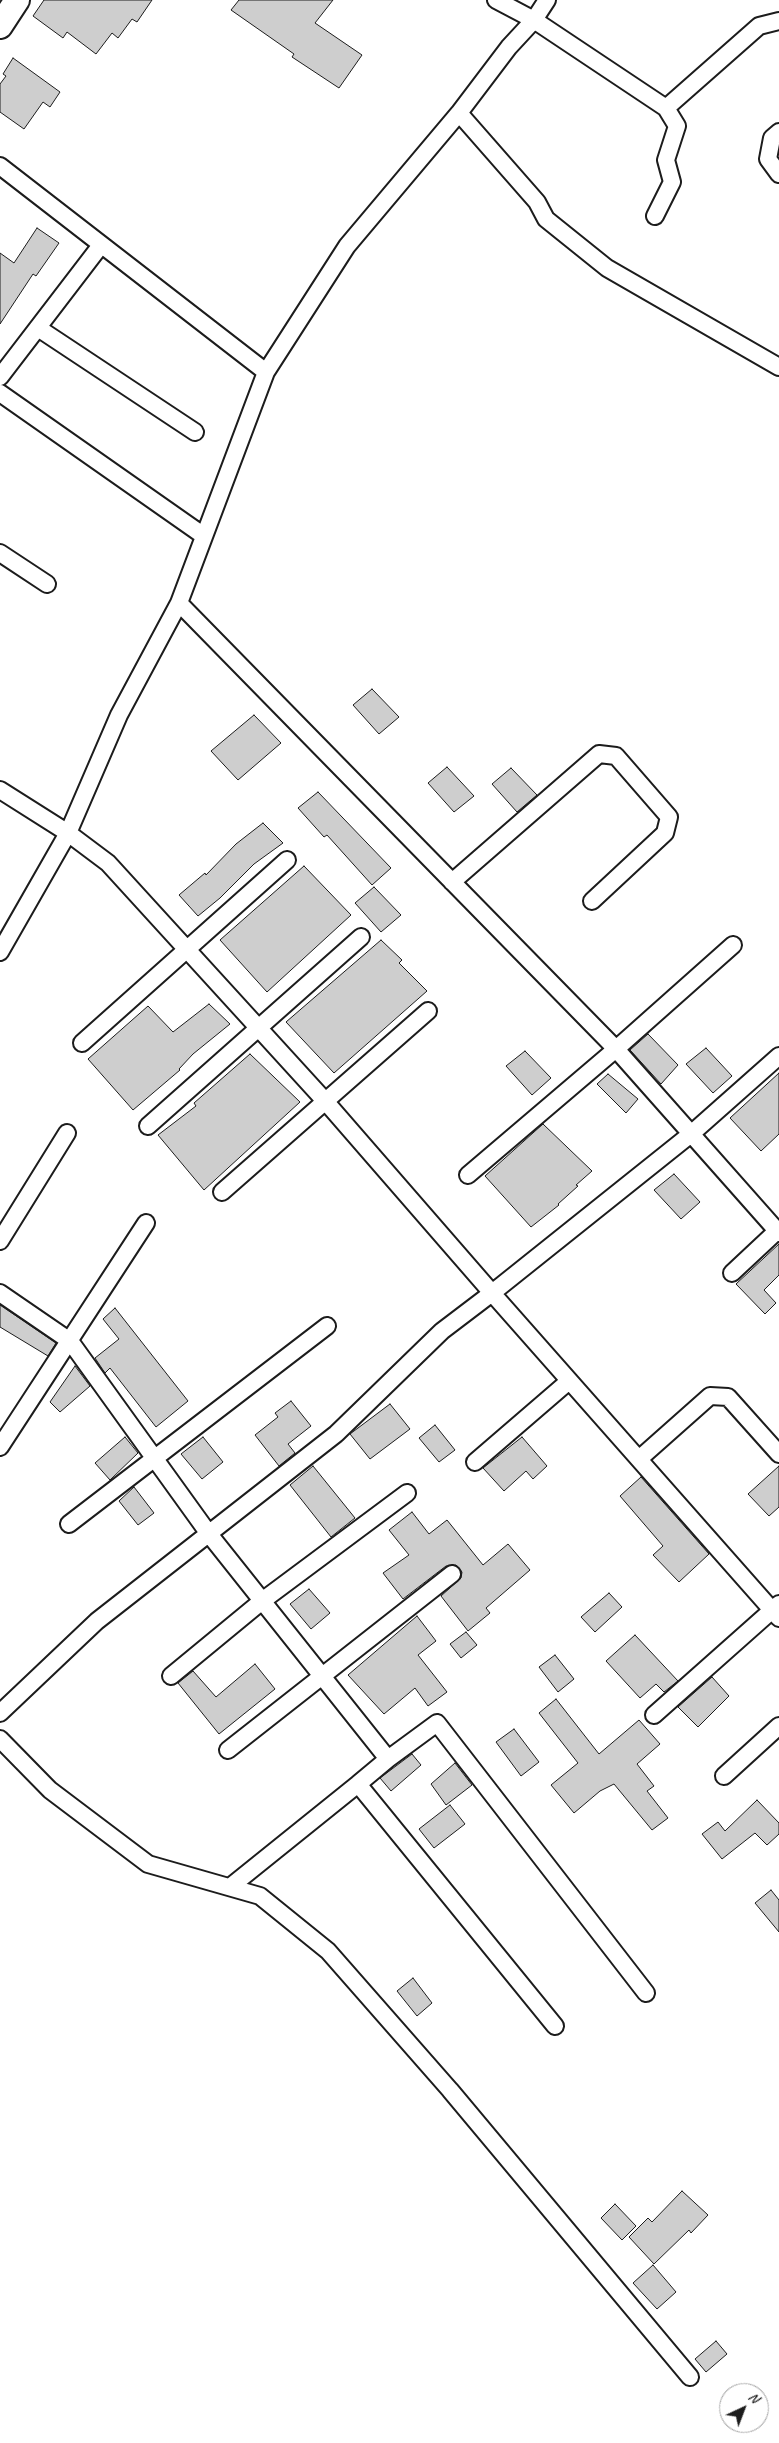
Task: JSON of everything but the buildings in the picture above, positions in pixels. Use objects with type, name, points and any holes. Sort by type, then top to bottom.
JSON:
[{"type":"main road","points":[[0,26],[16,0]]},
{"type":"street","points":[[496,0],[534,20],[666,108],[677,126],[666,160],[672,182],[655,216]]},
{"type":"street","points":[[0,952],[68,834],[120,715],[179,603],[266,372],[348,246],[459,113],[509,47],[534,20],[547,0]]},
{"type":"street","points":[[666,108],[759,26],[779,21]]},
{"type":"street","points":[[459,113],[531,195],[546,219],[607,268],[779,366]]},
{"type":"street","points":[[779,132],[772,138],[768,159],[779,174]]},
{"type":"street","points":[[0,166],[266,372]]},
{"type":"street","points":[[0,376],[101,245]]},
{"type":"street","points":[[38,328],[195,432]]},
{"type":"street","points":[[0,393],[204,536]]},
{"type":"street","points":[[0,553],[47,584]]},
{"type":"street","points":[[179,603],[616,1049],[778,1231],[732,1273]]},
{"type":"street","points":[[452,882],[599,754],[616,756],[670,817],[665,833],[592,901]]},
{"type":"street","points":[[0,790],[68,834],[108,864],[326,1102],[638,1459],[777,1611],[654,1715]]},
{"type":"street","points":[[82,1043],[287,860]]},
{"type":"street","points":[[148,1126],[361,936]]},
{"type":"street","points":[[468,1175],[616,1049],[733,945]]},
{"type":"street","points":[[222,1192],[428,1011]]},
{"type":"street","points":[[0,1713],[97,1621],[336,1434],[442,1332],[691,1134],[779,1056]]},
{"type":"street","points":[[0,1241],[67,1133]]},
{"type":"street","points":[[0,1447],[146,1223]]},
{"type":"street","points":[[0,1293],[70,1341],[209,1534],[388,1759]]},
{"type":"street","points":[[69,1524],[328,1326]]},
{"type":"street","points":[[475,1462],[569,1381]]},
{"type":"street","points":[[638,1459],[710,1396],[728,1397],[779,1454]]},
{"type":"street","points":[[171,1676],[262,1601],[407,1492]]},
{"type":"street","points":[[228,1750],[452,1574]]},
{"type":"street","points":[[230,1887],[388,1759],[437,1723],[646,1993]]},
{"type":"street","points":[[724,1776],[779,1726]]},
{"type":"street","points":[[0,1739],[50,1790],[148,1864],[260,1896],[328,1951],[450,2090],[690,2377]]},
{"type":"street","points":[[358,1784],[555,2026]]}]
